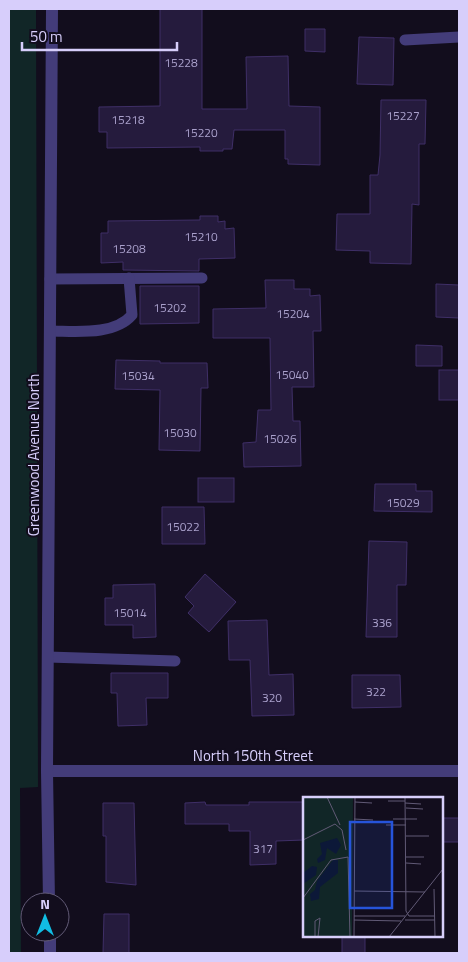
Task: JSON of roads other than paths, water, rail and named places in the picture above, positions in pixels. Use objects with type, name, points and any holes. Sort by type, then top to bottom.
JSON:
[{"type":"street","name":"Greenwood Avenue North","points":[[49,892],[47,771],[52,9]]},
{"type":"street","name":"North 150th Street","points":[[47,771],[459,771]]},
{"type":"lane","points":[[406,40],[459,37]]},
{"type":"lane","points":[[50,331],[102,330],[126,322],[132,315],[129,278]]},
{"type":"lane","points":[[50,279],[202,278]]},
{"type":"lane","points":[[48,656],[174,661]]}]
